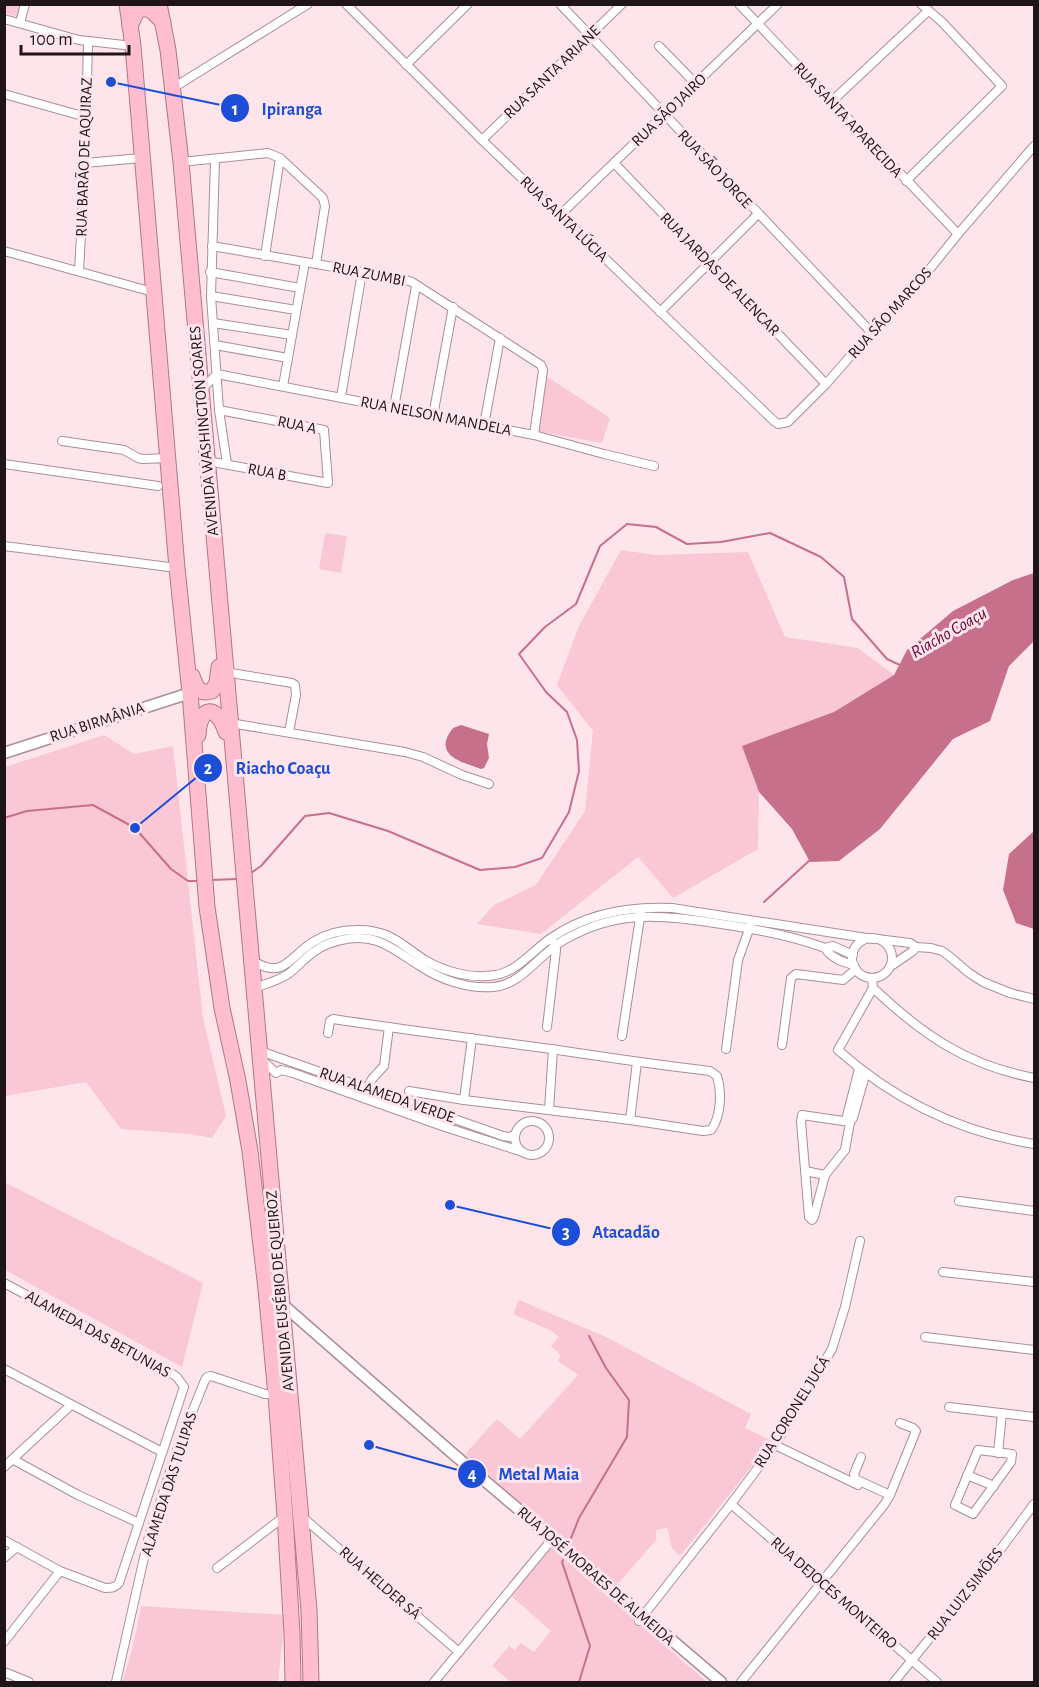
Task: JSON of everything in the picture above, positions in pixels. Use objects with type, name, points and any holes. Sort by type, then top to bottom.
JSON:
[{"type":"highway","points":[[127,4],[133,46],[177,568],[195,748]]},
{"type":"highway","name":"AVENIDA WASHINGTON SOARES","points":[[159,4],[168,50],[181,162],[246,899]]},
{"type":"highway","points":[[130,26],[136,13],[142,8],[152,11],[163,22]]},
{"type":"highway","points":[[187,658],[196,688],[207,693],[216,686],[219,661],[223,654]]},
{"type":"highway","points":[[195,748],[199,722],[209,712],[217,714],[221,719],[231,747]]},
{"type":"highway","name":"AVENIDA EUSÉBIO DE QUEIROZ","points":[[195,748],[207,907],[222,1008],[250,1151],[276,1395],[309,1610],[311,1683]]},
{"type":"highway","name":"AVENIDA EUSÉBIO DE QUEIROZ","points":[[246,899],[288,1381],[293,1515],[293,1683]]},
{"type":"street","points":[[20,24],[26,4]]},
{"type":"street","points":[[173,88],[308,4]]},
{"type":"street","name":"RUA SANTA LÚCIA","points":[[346,4],[482,140],[774,421],[781,424],[788,422]]},
{"type":"street","points":[[406,65],[468,4]]},
{"type":"street","name":"RUA SÃO JORGE","points":[[560,4],[871,332]]},
{"type":"street","name":"RUA SANTA ARIANE","points":[[482,140],[622,4]]},
{"type":"street","name":"RUA SANTA APARECIDA","points":[[738,4],[958,234]]},
{"type":"street","name":"RUA SÃO JAIRO","points":[[560,215],[778,4]]},
{"type":"street","points":[[831,102],[924,8],[942,22],[1002,86],[906,181]]},
{"type":"street","points":[[4,19],[87,42],[133,46]]},
{"type":"street","name":"RUA BARÃO DE AQUIRAZ","points":[[79,272],[85,163],[87,42]]},
{"type":"street","points":[[659,46],[696,84]]},
{"type":"street","points":[[4,94],[86,117]]},
{"type":"street","name":"RUA SÃO MARCOS","points":[[788,422],[912,291],[1035,146]]},
{"type":"street","points":[[181,162],[264,153],[280,158],[323,198],[325,206],[316,264]]},
{"type":"street","points":[[85,163],[141,158]]},
{"type":"street","points":[[265,256],[280,158]]},
{"type":"street","name":"AVENIDA WASHINGTON SOARES","points":[[215,159],[210,272],[219,410],[227,464]]},
{"type":"street","name":"RUA JARDAS DE ALENCAR","points":[[614,163],[826,384]]},
{"type":"street","points":[[660,312],[758,214]]},
{"type":"street","name":"RUA ZUMBI","points":[[212,246],[403,279],[416,286],[539,364],[543,370],[534,435]]},
{"type":"street","points":[[4,251],[153,292]]},
{"type":"street","points":[[283,386],[304,262]]},
{"type":"street","points":[[210,272],[300,288]]},
{"type":"street","points":[[341,397],[362,272]]},
{"type":"street","points":[[394,408],[416,286]]},
{"type":"street","points":[[211,296],[296,310]]},
{"type":"street","points":[[433,416],[453,308]]},
{"type":"street","points":[[213,323],[292,335]]},
{"type":"street","points":[[484,425],[500,338]]},
{"type":"street","points":[[215,345],[288,358]]},
{"type":"street","points":[[198,364],[216,364]]},
{"type":"street","points":[[199,386],[206,385],[217,374]]},
{"type":"street","name":"RUA NELSON MANDELA","points":[[217,374],[534,435],[654,466]]},
{"type":"street","name":"RUA A","points":[[219,410],[324,430],[328,483]]},
{"type":"street","points":[[62,441],[124,450],[138,458],[168,458]]},
{"type":"street","name":"RUA B","points":[[207,461],[328,483]]},
{"type":"street","points":[[4,464],[158,486]]},
{"type":"street","points":[[4,546],[177,568]]},
{"type":"street","points":[[225,672],[292,682],[295,685],[296,695],[289,732]]},
{"type":"street","name":"RUA BIRMÂNIA","points":[[4,753],[190,693]]},
{"type":"street","points":[[230,723],[405,752],[489,784]]},
{"type":"street","points":[[252,960],[267,968],[282,967],[305,947],[321,937],[348,930],[366,930],[392,937],[442,969],[453,973],[491,976],[508,971],[553,942],[596,925],[641,912],[671,917],[822,930],[910,943],[916,947],[942,951],[983,982],[1010,993],[1035,999]]},
{"type":"street","points":[[622,1036],[641,912]]},
{"type":"street","points":[[751,924],[822,946],[830,955],[850,961],[863,976],[872,978],[885,974],[891,966],[916,947]]},
{"type":"street","points":[[726,1049],[738,960],[751,924]]},
{"type":"street","points":[[822,930],[822,946]]},
{"type":"street","points":[[850,961],[851,934]]},
{"type":"street","points":[[254,988],[287,975],[325,945],[357,938],[388,945],[429,972],[451,981],[474,986],[501,986],[514,981],[525,972],[553,942]]},
{"type":"street","points":[[782,1045],[791,978],[796,974],[843,980],[854,951],[863,940],[875,939],[886,944],[891,952],[891,966]]},
{"type":"street","points":[[547,1027],[556,950],[553,942]]},
{"type":"street","points":[[518,964],[525,972]]},
{"type":"street","points":[[508,971],[510,978],[514,981]]},
{"type":"street","points":[[474,986],[473,980],[476,976]]},
{"type":"street","points":[[491,976],[492,987]]},
{"type":"street","points":[[872,978],[873,988],[838,1050],[859,1069],[910,1103],[942,1119],[996,1137],[1035,1143]]},
{"type":"street","points":[[873,988],[913,1025],[952,1050],[994,1068],[1035,1078]]},
{"type":"street","points":[[328,1033],[332,1020],[472,1038],[713,1073],[717,1076],[720,1085],[718,1115],[715,1125],[708,1131],[408,1091]]},
{"type":"street","points":[[363,1098],[367,1088],[384,1066],[389,1027]]},
{"type":"street","points":[[464,1100],[472,1038]]},
{"type":"street","points":[[549,1110],[554,1049]]},
{"type":"street","name":"RUA ALAMEDA VERDE","points":[[260,1055],[276,1073],[281,1070],[293,1073],[523,1152]]},
{"type":"street","name":"RUA ALAMEDA VERDE","points":[[260,1055],[367,1088],[502,1136],[515,1135]]},
{"type":"street","points":[[630,1120],[637,1062]]},
{"type":"street","points":[[850,1122],[848,1116],[859,1069]]},
{"type":"street","points":[[850,1122],[802,1115],[809,1217],[812,1220],[825,1175],[845,1150],[850,1122],[867,1074]]},
{"type":"street","points":[[531,1122],[541,1124],[548,1133],[548,1144],[541,1152],[531,1155],[518,1148],[515,1135],[521,1126],[531,1122]]},
{"type":"street","points":[[805,1171],[825,1175]]},
{"type":"street","points":[[959,1201],[1035,1211]]},
{"type":"street","name":"RUA CORONEL JUCÁ","points":[[641,1618],[775,1445],[835,1344],[860,1241]]},
{"type":"street","points":[[943,1272],[1035,1282]]},
{"type":"street","name":"ALAMEDA DAS BETUNIAS","points":[[4,1283],[177,1377],[184,1391],[162,1452]]},
{"type":"street","name":"RUA JOSÉ MORAES DE ALMEIDA","points":[[281,1303],[335,1355]]},
{"type":"street","name":"RUA JOSÉ MORAES DE ALMEIDA","points":[[284,1327],[292,1324],[298,1326],[335,1355],[550,1541],[721,1683]]},
{"type":"street","points":[[925,1337],[1035,1350]]},
{"type":"street","points":[[4,1369],[162,1452],[117,1586],[105,1588],[60,1571],[4,1540]]},
{"type":"street","name":"ALAMEDA DAS TULIPAS","points":[[116,1683],[148,1540],[178,1447],[205,1380],[211,1376],[265,1394],[276,1395]]},
{"type":"street","points":[[276,1395],[285,1390],[288,1381]]},
{"type":"street","points":[[4,1467],[72,1405]]},
{"type":"street","points":[[949,1407],[1035,1417]]},
{"type":"street","points":[[998,1453],[1002,1413]]},
{"type":"street","points":[[741,1683],[889,1497],[916,1431],[900,1423]]},
{"type":"street","points":[[775,1445],[889,1497]]},
{"type":"street","points":[[978,1450],[998,1453],[1012,1454],[1011,1462],[973,1514],[955,1505],[978,1450]]},
{"type":"street","points":[[861,1457],[854,1474],[855,1479],[889,1497]]},
{"type":"street","points":[[14,1460],[78,1495],[139,1523]]},
{"type":"street","points":[[968,1475],[994,1486]]},
{"type":"street","name":"RUA LUIZ SIMÕES","points":[[894,1683],[983,1573],[1035,1503]]},
{"type":"street","name":"RUA DEJOCES MONTEIRO","points":[[731,1504],[937,1683]]},
{"type":"street","points":[[217,1568],[293,1515]]},
{"type":"street","name":"RUA HELDER SÁ","points":[[293,1515],[459,1652]]},
{"type":"street","points":[[434,1683],[550,1541]]},
{"type":"street","points":[[4,1558],[17,1548]]},
{"type":"street","points":[[4,1642],[60,1571]]},
{"type":"street","name":"RUA JOSÉ MORAES DE ALMEIDA","points":[[641,1618],[711,1683]]},
{"type":"street","points":[[286,1683],[292,1633]]},
{"type":"street","points":[[4,1671],[27,1682]]},
{"type":"shaded area","points":[[4,5],[22,5],[18,17],[5,13]]},
{"type":"shaded area","points":[[546,376],[610,418],[602,443],[537,431]]},
{"type":"shaded area","points":[[325,533],[347,536],[341,573],[319,569]]},
{"type":"shaded area","points":[[621,550],[656,555],[748,552],[785,637],[858,648],[894,675],[834,712],[743,746],[759,792],[758,849],[673,898],[638,857],[541,934],[477,924],[494,905],[536,885],[585,811],[593,731],[557,685],[579,626]]},
{"type":"shaded area","points":[[104,735],[134,754],[173,746],[203,1018],[226,1116],[212,1138],[121,1129],[86,1082],[5,1096],[5,767]]},
{"type":"shaded area","points":[[4,1182],[203,1283],[182,1367],[5,1270]]},
{"type":"shaded area","points":[[519,1300],[606,1337],[751,1414],[745,1428],[772,1441],[680,1556],[671,1546],[667,1528],[656,1530],[656,1540],[615,1587],[465,1454],[497,1419],[520,1439],[578,1375],[558,1361],[559,1353],[551,1346],[559,1337],[552,1331],[513,1314]]},
{"type":"shaded area","points":[[548,1545],[707,1682],[511,1682],[492,1666],[509,1646],[515,1650],[521,1643],[534,1652],[551,1631],[509,1594]]},
{"type":"shaded area","points":[[141,1606],[285,1615],[278,1682],[122,1682]]},
{"type":"water","points":[[1034,573],[1034,641],[1009,666],[990,721],[953,739],[880,829],[839,861],[810,862],[792,829],[759,792],[742,746],[834,712],[894,675],[907,650],[953,611],[1013,580]]},
{"type":"water","points":[[461,725],[489,734],[487,744],[489,758],[484,768],[464,763],[448,752],[446,741],[448,736],[453,728]]},
{"type":"water","points":[[1034,831],[1034,929],[1016,923],[1003,890],[1009,854]]},
{"type":"waterway","name":"Riacho Coaçu","points":[[251,873],[261,866],[305,816],[329,813],[388,831],[480,870],[515,867],[542,858],[569,812],[579,771],[577,740],[567,712],[546,692],[519,654],[545,627],[576,604],[600,546],[627,524],[656,527],[687,544],[721,542],[770,533],[821,557],[844,577],[852,619],[887,659],[902,666]]},
{"type":"waterway","name":"Riacho Coaçu","points":[[4,818],[27,811],[93,805],[135,828],[171,869],[188,881],[199,881]]},
{"type":"waterway","points":[[764,902],[810,860]]},
{"type":"waterway","name":"Riacho Coaçu","points":[[211,880],[238,879]]},
{"type":"waterway","points":[[568,1546],[579,1518],[627,1437],[629,1400],[606,1368],[589,1336]]},
{"type":"waterway","points":[[563,1560],[590,1646],[579,1682]]},
{"type":"place","name":"Ipiranga","points":[[111,82]]},
{"type":"place","name":"Riacho Coaçu","points":[[135,828]]},
{"type":"place","name":"Atacadão","points":[[450,1205]]},
{"type":"place","name":"Metal Maia","points":[[369,1445]]}]
